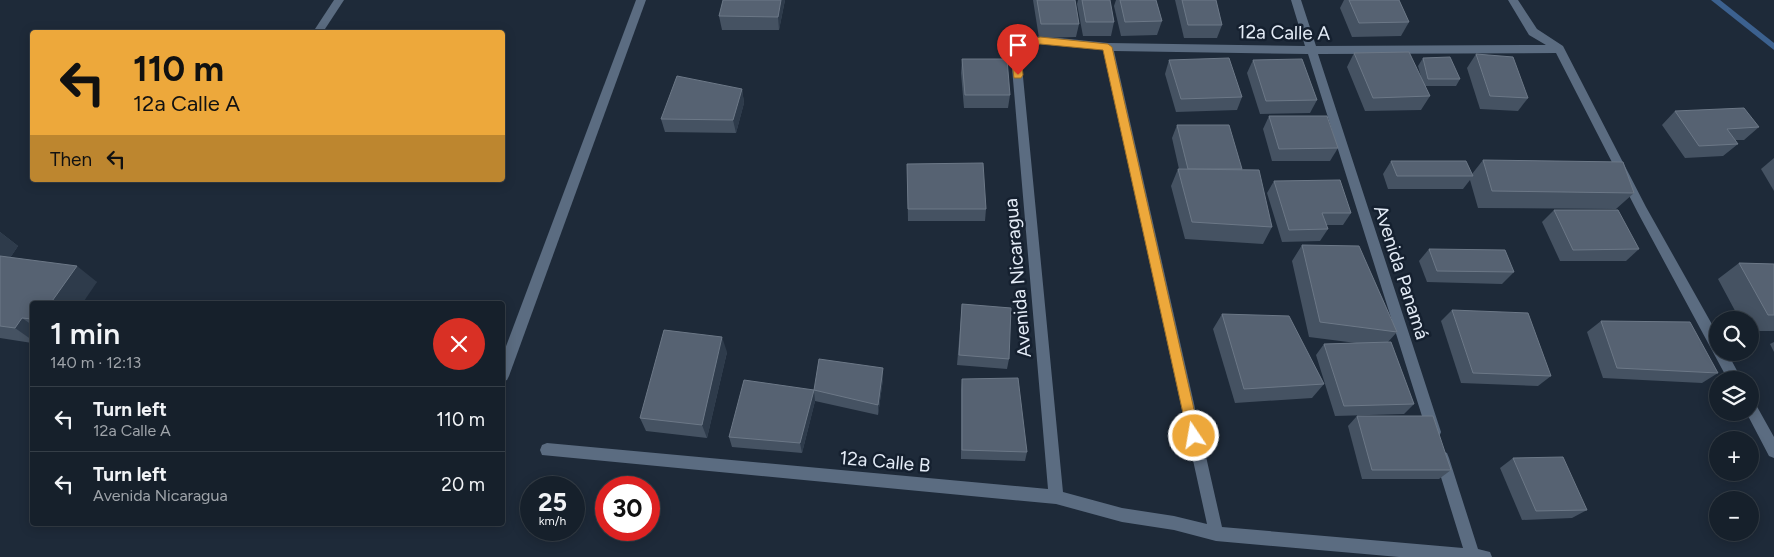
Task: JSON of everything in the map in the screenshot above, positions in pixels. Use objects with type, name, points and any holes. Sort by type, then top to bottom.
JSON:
[{"type":"street","points":[[319,30],[339,0]]},
{"type":"street","points":[[505,368],[641,0]]},
{"type":"street","name":"Avenida Panamá","points":[[1296,0],[1480,557]]},
{"type":"street","points":[[1512,0],[1533,32],[1560,49],[1642,210],[1709,332]]},
{"type":"street","name":"12a Calle A","points":[[1016,56],[1021,46],[1040,40],[1108,47],[1312,50],[1560,49]]},
{"type":"street","points":[[1108,47],[1216,534]]},
{"type":"street","name":"Avenida Nicaragua","points":[[1016,56],[1056,497]]},
{"type":"street","points":[[1758,421],[1774,451]]},
{"type":"street","name":"12a Calle B","points":[[547,450],[1056,497],[1122,515],[1174,522],[1216,534],[1480,557]]},
{"type":"building","points":[[723,0],[781,0],[778,17],[719,16]]},
{"type":"building","points":[[1037,0],[1075,0],[1079,24],[1041,24]]},
{"type":"building","points":[[1082,0],[1110,0],[1114,22],[1086,22]]},
{"type":"building","points":[[1120,0],[1156,0],[1162,21],[1125,22]]},
{"type":"building","points":[[1182,0],[1216,0],[1222,25],[1188,25]]},
{"type":"building","points":[[1349,0],[1399,0],[1409,22],[1359,23]]},
{"type":"building","points":[[1409,52],[1430,96],[1373,98],[1354,53]]},
{"type":"building","points":[[1476,54],[1513,57],[1528,98],[1490,96]]},
{"type":"building","points":[[1450,57],[1460,79],[1428,79],[1423,58]]},
{"type":"building","points":[[1229,58],[1242,97],[1181,99],[1169,60]]},
{"type":"building","points":[[962,59],[1007,59],[1010,95],[965,95]]},
{"type":"building","points":[[1302,59],[1317,100],[1266,101],[1253,60]]},
{"type":"building","points":[[677,76],[742,89],[733,120],[661,119]]},
{"type":"building","points":[[1744,108],[1759,127],[1727,129],[1738,144],[1699,146],[1675,111]]},
{"type":"building","points":[[1269,116],[1327,116],[1338,148],[1279,149]]},
{"type":"building","points":[[1177,125],[1229,125],[1242,169],[1188,169]]},
{"type":"building","points":[[1483,160],[1623,162],[1634,193],[1492,191]]},
{"type":"building","points":[[1391,161],[1466,161],[1473,176],[1397,176]]},
{"type":"building","points":[[983,163],[986,209],[908,209],[907,164]]},
{"type":"building","points":[[1178,169],[1259,170],[1272,227],[1192,222]]},
{"type":"building","points":[[1340,180],[1351,213],[1322,213],[1328,229],[1289,230],[1274,181]]},
{"type":"building","points":[[1554,210],[1618,210],[1639,249],[1573,250]]},
{"type":"building","points":[[1302,245],[1359,246],[1397,332],[1320,322]]},
{"type":"building","points":[[1429,249],[1505,250],[1514,272],[1437,271]]},
{"type":"building","points":[[0,256],[77,266],[52,301],[30,301],[30,319],[22,318],[15,328],[0,326]]},
{"type":"building","points":[[1739,263],[1774,264],[1774,315],[1768,315]]},
{"type":"building","points":[[962,304],[1011,308],[1009,359],[959,355]]},
{"type":"building","points":[[1452,310],[1528,313],[1551,376],[1473,373]]},
{"type":"building","points":[[1222,314],[1289,316],[1324,384],[1244,389]]},
{"type":"building","points":[[1601,321],[1690,322],[1709,357],[1709,361],[1711,361],[1717,371],[1709,371],[1709,373],[1617,368]]},
{"type":"building","points":[[664,330],[722,337],[702,425],[640,418]]},
{"type":"building","points":[[1391,342],[1414,404],[1344,406],[1324,344]]},
{"type":"building","points":[[819,359],[883,368],[878,405],[814,390]]},
{"type":"building","points":[[1018,378],[1027,452],[962,450],[962,379]]},
{"type":"building","points":[[744,380],[814,390],[800,443],[729,437]]},
{"type":"building","points":[[1357,416],[1433,416],[1451,470],[1372,470]]},
{"type":"building","points":[[1563,457],[1587,510],[1536,511],[1513,458]]},
{"type":"waterway","points":[[1715,0],[1774,47]]},
{"type":"route","points":[[1018,75],[1016,56],[1021,46],[1040,40],[1108,47],[1194,436]]}]
